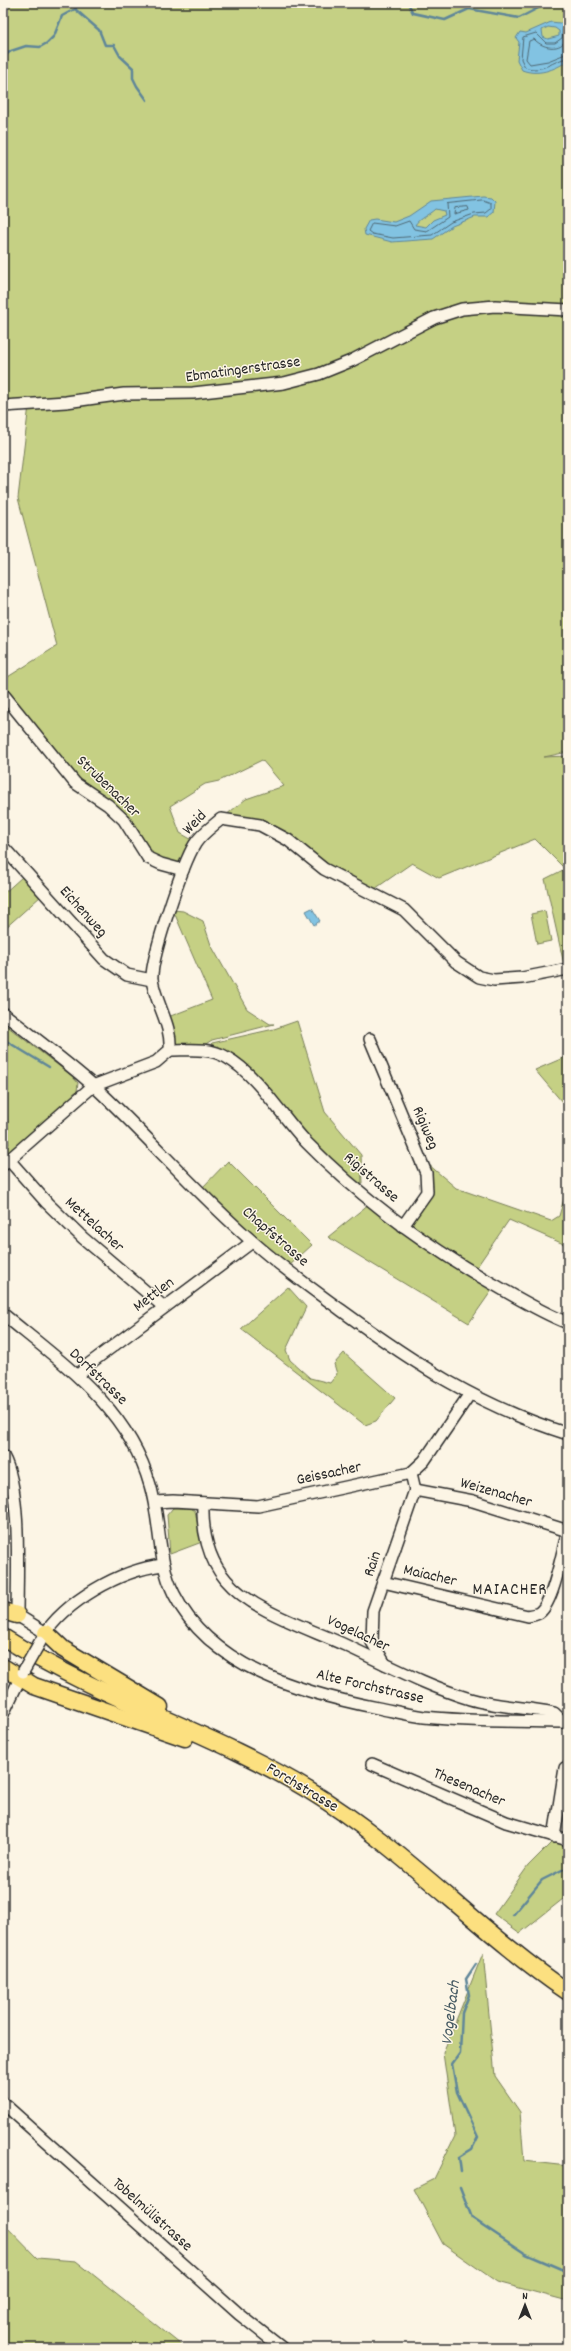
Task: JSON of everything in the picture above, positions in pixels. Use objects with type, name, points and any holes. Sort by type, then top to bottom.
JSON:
[{"type":"highway","name":"Forchstrasse","points":[[3,1637],[87,1684],[211,1739],[290,1779],[354,1820],[397,1853],[525,1961],[568,1992]]},
{"type":"highway","points":[[43,1638],[211,1739]]},
{"type":"highway","name":"Forchstrasse","points":[[3,1644],[67,1681],[230,1754],[296,1789],[369,1838],[505,1953],[568,2000]]},
{"type":"highway","points":[[3,1667],[21,1675],[34,1686],[230,1754]]},
{"type":"street","name":"Ebmatingerstrasse","points":[[3,406],[66,402],[124,394],[174,395],[284,383],[319,374],[344,364],[434,318],[462,309],[495,306],[568,310]]},
{"type":"street","name":"Strubenacher","points":[[3,694],[75,782],[108,805],[124,820],[148,858],[160,864],[183,870]]},
{"type":"street","name":"Weid","points":[[170,1050],[171,1038],[152,980],[156,950],[183,870],[196,842],[221,819],[260,825],[288,840],[324,869],[404,910],[456,962],[469,972],[479,977],[494,980],[522,978],[568,969]]},
{"type":"street","name":"Eichenweg","points":[[3,847],[104,959],[127,975],[152,980]]},
{"type":"street","name":"Chapfstrasse","points":[[3,1013],[93,1086],[252,1242],[286,1270],[374,1334],[469,1395],[536,1424],[568,1434]]},
{"type":"street","name":"Rigiweg","points":[[370,1039],[426,1173],[426,1192],[421,1202],[403,1226]]},
{"type":"street","name":"Rigistrasse","points":[[170,1050],[202,1049],[226,1057],[249,1075],[307,1143],[369,1200],[452,1260],[545,1314],[568,1323]]},
{"type":"street","points":[[6,1163],[93,1086],[156,1062],[170,1050]]},
{"type":"street","name":"Mettelacher","points":[[6,1163],[83,1238],[164,1307]]},
{"type":"street","name":"Mettlen","points":[[78,1376],[89,1364],[252,1242]]},
{"type":"street","name":"Dorfstrasse","points":[[3,1314],[78,1376],[102,1398],[127,1430],[144,1464],[155,1502]]},
{"type":"street","points":[[412,1473],[424,1461],[469,1395]]},
{"type":"street","points":[[4,1461],[13,1483],[15,1505],[10,1613],[43,1638]]},
{"type":"street","name":"Geissacher","points":[[155,1502],[258,1506],[412,1473]]},
{"type":"street","name":"Rain","points":[[385,1665],[372,1642],[373,1611],[415,1490],[412,1473]]},
{"type":"street","name":"Weizenacher","points":[[415,1490],[473,1501],[568,1530]]},
{"type":"street","name":"Alte Forchstrasse","points":[[155,1502],[163,1565],[174,1594],[197,1628],[217,1646],[267,1676],[341,1701],[423,1717],[565,1722]]},
{"type":"street","name":"Vogelacher","points":[[203,1503],[203,1525],[216,1566],[226,1580],[240,1594],[262,1607],[385,1665],[471,1699],[554,1713],[565,1722]]},
{"type":"street","name":"Maiacher","points":[[383,1582],[528,1616],[539,1613],[545,1606],[563,1572],[568,1530]]},
{"type":"street","points":[[3,1714],[6,1700],[43,1638],[61,1615],[84,1596],[140,1570],[163,1565]]},
{"type":"street","name":"Thesenacher","points":[[372,1764],[506,1822],[568,1840]]},
{"type":"street","points":[[554,1837],[565,1768]]},
{"type":"street","name":"Tobelmülistrasse","points":[[3,2103],[239,2314],[282,2348]]},
{"type":"green space","points":[[3,3],[568,3],[568,752],[544,757],[568,756],[568,969],[565,969],[545,879],[565,869],[535,839],[439,878],[412,863],[369,893],[260,825],[221,819],[246,799],[284,786],[262,760],[219,781],[205,784],[170,806],[180,833],[196,842],[183,870],[161,864],[124,820],[75,783],[3,694],[3,680],[57,646],[18,498],[29,405],[3,406]]},
{"type":"green space","points":[[22,877],[41,896],[3,930],[3,894]]},
{"type":"green space","points":[[173,910],[183,911],[203,921],[211,945],[247,1009],[270,1024],[274,1024],[212,1040],[204,1045],[176,1045],[168,1017],[212,1000]]},
{"type":"green space","points":[[545,911],[551,941],[537,944],[531,914]]},
{"type":"green space","points":[[297,1021],[325,1112],[361,1155],[362,1183],[356,1184],[320,1149],[253,1075],[207,1048],[212,1043],[274,1029]]},
{"type":"green space","points":[[3,1023],[72,1076],[78,1083],[77,1091],[73,1094],[75,1096],[6,1156],[3,1153],[9,1144],[6,1107],[3,1105]]},
{"type":"green space","points":[[568,1056],[568,1109],[535,1070]]},
{"type":"green space","points":[[228,1161],[312,1245],[289,1266],[259,1243],[202,1188]]},
{"type":"green space","points":[[428,1164],[456,1188],[551,1221],[559,1216],[568,1185],[568,1246],[509,1220],[474,1271],[411,1226],[411,1223],[424,1203]]},
{"type":"green space","points":[[369,1204],[429,1249],[492,1290],[469,1323],[328,1237]]},
{"type":"green space","points":[[288,1287],[306,1307],[286,1350],[290,1360],[310,1378],[330,1383],[337,1374],[334,1364],[344,1353],[395,1398],[376,1421],[365,1425],[241,1329]]},
{"type":"green space","points":[[173,1508],[191,1508],[195,1511],[202,1542],[170,1554],[167,1515]]},
{"type":"green space","points":[[552,1842],[568,1844],[568,1895],[520,1933],[494,1914],[528,1866]]},
{"type":"green space","points":[[483,1953],[495,2076],[520,2112],[524,2161],[568,2166],[568,2301],[497,2282],[443,2244],[414,2189],[434,2179],[455,2136],[443,2053]]},
{"type":"green space","points":[[3,2223],[37,2258],[76,2261],[185,2348],[3,2348]]},
{"type":"water","points":[[551,22],[568,24],[568,61],[546,71],[528,72],[522,70],[517,60],[519,42],[516,38],[520,32],[526,33]],"holes":[[[548,27],[555,28],[559,31],[559,36],[548,39],[543,37],[542,30]]]},
{"type":"water","points":[[483,196],[491,197],[495,201],[494,212],[488,217],[475,217],[452,226],[433,239],[392,242],[365,235],[364,229],[369,220],[375,219],[394,222],[409,216],[431,201]],"holes":[[[435,209],[444,211],[445,215],[433,220],[426,227],[415,225],[419,220]]]},
{"type":"water","points":[[312,908],[320,921],[314,925],[306,911]]},
{"type":"waterway","points":[[3,63],[7,54],[11,51],[26,46],[40,47],[47,43],[54,36],[62,16],[75,9],[79,3]]},
{"type":"waterway","points":[[234,3],[240,5],[246,3]]},
{"type":"waterway","points":[[408,3],[413,13],[445,20],[469,9],[519,18],[548,3]]},
{"type":"waterway","points":[[75,9],[99,30],[105,45],[114,45],[120,56],[133,68],[133,78],[147,100]]},
{"type":"waterway","points":[[3,1039],[49,1067]]},
{"type":"waterway","name":"Vogelbach","points":[[513,1915],[542,1880],[568,1867]]},
{"type":"waterway","name":"Vogelbach","points":[[461,2172],[459,2157],[472,2149],[478,2137],[457,2092],[452,2064],[460,2053],[462,2013],[469,1995],[466,1979],[476,1964]]},
{"type":"waterway","name":"Vogelbach","points":[[460,2187],[472,2218],[526,2254],[568,2272]]},
{"type":"district","name":"MAIACHER","points":[[510,1591]]}]
